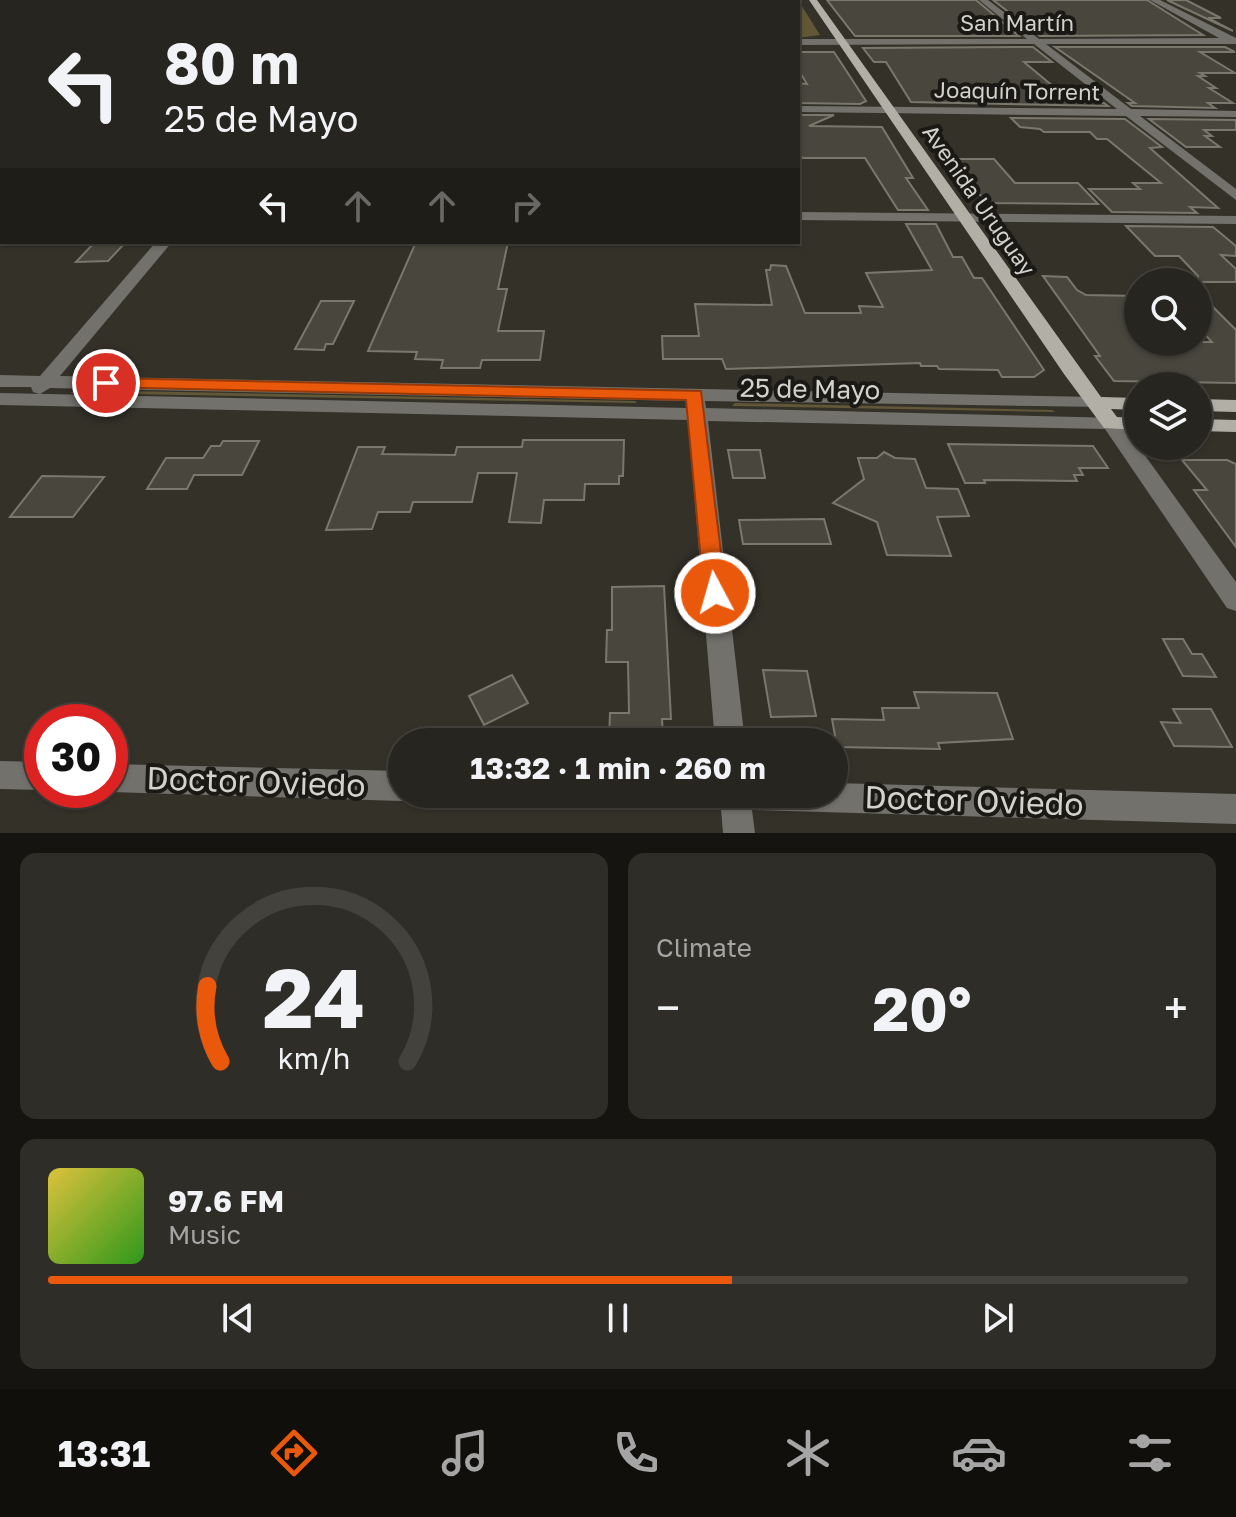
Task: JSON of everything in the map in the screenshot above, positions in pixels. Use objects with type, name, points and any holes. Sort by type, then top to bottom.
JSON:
[{"type":"main road","name":"Avenida Uruguay","points":[[813,0],[1111,423]]},
{"type":"main road","name":"25 de Mayo","points":[[1096,403],[1124,404]]},
{"type":"main road","points":[[1212,405],[1236,406]]},
{"type":"main road","name":"25 de Mayo","points":[[1111,423],[1124,423]]},
{"type":"main road","points":[[1212,425],[1236,426]]},
{"type":"street","points":[[983,0],[1236,196]]},
{"type":"street","points":[[1154,0],[1234,42]]},
{"type":"street","name":"San Martín","points":[[800,42],[1234,42]]},
{"type":"street","name":"Joaquín Torrent","points":[[800,109],[1236,114]]},
{"type":"street","points":[[800,216],[1236,220]]},
{"type":"street","points":[[30,400],[162,244]]},
{"type":"street","name":"25 de Mayo","points":[[0,381],[1111,423]]},
{"type":"street","name":"25 de Mayo","points":[[0,399],[696,405],[1096,403]]},
{"type":"street","points":[[696,405],[729,728]]},
{"type":"street","points":[[1111,423],[1236,601]]},
{"type":"street","points":[[0,775],[24,776]]},
{"type":"street","name":"Doctor Oviedo","points":[[128,778],[388,786]]},
{"type":"street","name":"Doctor Oviedo","points":[[848,797],[1236,809]]},
{"type":"street","points":[[736,808],[739,833]]},
{"type":"shaded area","points":[[800,3],[820,35],[800,38]]},
{"type":"shaded area","points":[[76,390],[635,401],[637,403],[70,393]]},
{"type":"shaded area","points":[[735,403],[1052,410],[1055,412],[732,406]]},
{"type":"building","points":[[827,0],[976,0],[1019,36],[855,36]]},
{"type":"building","points":[[993,0],[1147,0],[1203,35],[1040,36]]},
{"type":"building","points":[[1167,0],[1186,0],[1221,18],[1208,18],[1233,31]]},
{"type":"building","points":[[1033,47],[1052,62],[1024,62],[1072,102],[1104,103],[1108,106],[911,102],[886,62],[874,62],[863,48]]},
{"type":"building","points":[[1055,47],[1225,47],[1235,52],[1200,52],[1235,73],[1200,73],[1205,76],[1198,76],[1216,88],[1209,88],[1233,103],[1208,103],[1215,108],[1132,106],[1128,103],[1135,103]]},
{"type":"building","points":[[800,52],[834,52],[866,101],[860,104],[800,103],[800,83],[807,84],[800,72]]},
{"type":"building","points":[[800,115],[834,115],[809,126],[882,127],[913,178],[906,178],[928,210],[898,210],[865,158],[802,158]]},
{"type":"building","points":[[1011,118],[1125,119],[1162,147],[1150,148],[1218,208],[1190,207],[1197,213],[1112,212],[1089,189],[1140,189],[1133,183],[1161,183],[1107,139],[1097,139],[1090,132],[1044,132],[1020,127]]},
{"type":"building","points":[[1149,119],[1236,120],[1236,130],[1204,130],[1212,136],[1205,136],[1220,147],[1186,147]]},
{"type":"building","points":[[946,159],[994,159],[1015,183],[1078,183],[1098,204],[986,203],[972,184],[965,185]]},
{"type":"building","points":[[906,224],[936,224],[953,257],[962,257],[974,278],[982,278],[1044,370],[1034,377],[1002,377],[998,370],[939,369],[937,366],[921,366],[920,363],[726,369],[722,359],[663,359],[662,336],[699,336],[695,304],[772,305],[766,270],[770,270],[771,265],[786,266],[805,313],[861,313],[859,306],[883,307],[866,273],[932,270]]},
{"type":"building","points":[[1126,226],[1213,227],[1236,246],[1236,256],[1221,255],[1236,269],[1236,282],[1212,282],[1212,268],[1190,268],[1179,256],[1155,256]]},
{"type":"building","points":[[93,244],[124,244],[108,261],[76,262]]},
{"type":"building","points":[[415,244],[508,244],[498,289],[507,289],[498,331],[544,331],[540,360],[482,360],[480,368],[441,368],[443,360],[415,359],[417,352],[368,351]]},
{"type":"building","points":[[1043,276],[1067,277],[1077,290],[1086,295],[1124,296],[1124,356],[1212,356],[1212,306],[1236,330],[1236,383],[1212,383],[1212,372],[1124,372],[1124,381],[1114,381],[1095,356],[1100,356]]},
{"type":"building","points":[[321,301],[354,301],[333,344],[326,344],[324,350],[295,349]]},
{"type":"building","points":[[523,440],[624,440],[623,476],[619,476],[619,484],[585,484],[584,500],[544,500],[541,523],[509,522],[517,473],[478,473],[472,502],[413,502],[410,512],[378,512],[372,529],[326,530],[358,447],[385,447],[382,454],[455,455],[457,447],[522,447]]},
{"type":"building","points":[[223,441],[259,441],[242,475],[194,475],[187,489],[147,489],[166,458],[203,458],[211,446],[220,446]]},
{"type":"building","points":[[948,444],[1093,446],[1108,468],[1079,468],[1083,475],[1074,475],[1077,481],[984,480],[985,483],[965,483]]},
{"type":"building","points":[[728,450],[760,450],[765,478],[733,478]]},
{"type":"building","points":[[884,452],[895,458],[915,459],[926,488],[958,489],[969,516],[937,517],[951,556],[887,555],[877,522],[833,503],[864,479],[858,458],[877,458]]},
{"type":"building","points":[[1182,460],[1227,460],[1236,464],[1236,547],[1194,490],[1207,490]]},
{"type":"building","points":[[42,476],[104,477],[73,517],[10,517]]},
{"type":"building","points":[[824,519],[831,544],[743,544],[739,520]]},
{"type":"building","points":[[664,586],[671,719],[662,719],[663,728],[609,728],[610,713],[629,713],[628,662],[606,662],[607,630],[612,630],[612,587]]},
{"type":"building","points":[[1163,639],[1183,639],[1192,654],[1202,654],[1216,677],[1183,676]]},
{"type":"building","points":[[763,670],[807,671],[816,716],[771,717]]},
{"type":"building","points":[[512,675],[528,703],[484,725],[469,696]]},
{"type":"building","points":[[914,692],[997,693],[1013,739],[938,743],[940,749],[848,747],[848,728],[834,728],[832,719],[884,720],[882,708],[919,708]]},
{"type":"building","points":[[1173,709],[1211,709],[1232,747],[1174,746],[1161,722],[1181,723]]},
{"type":"route","points":[[106,383],[695,395],[715,593]]}]
